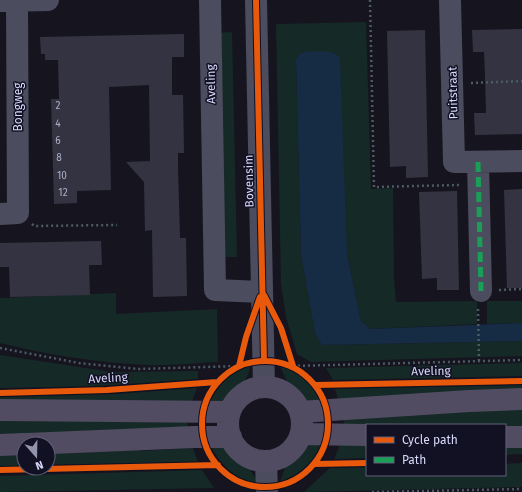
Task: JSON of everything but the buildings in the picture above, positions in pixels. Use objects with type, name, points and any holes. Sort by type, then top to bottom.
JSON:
[{"type":"main road","points":[[264,387],[282,391],[293,400],[300,412],[302,427],[301,434],[297,442],[284,455],[276,459],[259,460],[245,454],[234,444],[228,424],[230,412],[234,404],[243,394],[255,388],[264,387]]},
{"type":"main road","points":[[300,412],[469,400],[522,399]]},
{"type":"main road","points":[[0,410],[230,412]]},
{"type":"main road","points":[[301,434],[366,435]]},
{"type":"main road","points":[[56,443],[194,437],[231,437]]},
{"type":"main road","points":[[506,437],[522,437]]},
{"type":"main road","points":[[0,445],[16,444]]},
{"type":"street","points":[[8,1],[48,0]]},
{"type":"street","name":"Aveling","points":[[210,0],[215,290],[262,292]]},
{"type":"street","name":"Bovensim","points":[[256,0],[264,387]]},
{"type":"street","name":"Puitstraat","points":[[450,0],[454,162],[522,160]]},
{"type":"street","name":"Bongweg","points":[[8,1],[9,214]]},
{"type":"street","points":[[478,162],[480,300]]},
{"type":"street","points":[[266,460],[267,492]]},
{"type":"path","points":[[370,0],[374,186],[479,184]]},
{"type":"path","points":[[452,83],[522,81]]},
{"type":"path","points":[[9,214],[34,226],[117,225]]},
{"type":"path","points":[[479,361],[480,300]]},
{"type":"path","points":[[0,348],[79,363],[138,369],[239,366]]},
{"type":"path","points":[[239,366],[241,359]]},
{"type":"path","points":[[226,373],[252,361],[292,363],[304,373]]},
{"type":"path","points":[[372,492],[522,488]]},
{"type":"green space","points":[[366,22],[371,189],[393,188],[394,278],[396,302],[477,301],[477,324],[370,329],[361,321],[347,254],[300,54],[296,59],[301,255],[315,334],[322,345],[522,341],[522,356],[311,362],[297,354],[286,317],[281,284],[276,24]]},
{"type":"green space","points":[[232,32],[237,257],[223,257],[217,33]]},
{"type":"green space","points":[[116,293],[116,314],[217,309],[218,362],[174,365],[130,364],[55,355],[0,343],[0,298]]},
{"type":"green space","points":[[487,301],[522,301],[522,323],[487,324]]},
{"type":"green space","points":[[0,355],[114,372],[198,371],[198,379],[98,386],[0,388]]},
{"type":"green space","points":[[522,363],[522,376],[333,380],[326,368]]},
{"type":"green space","points":[[283,366],[307,381],[320,398],[323,405],[307,402],[299,397],[291,388],[285,377],[281,367]]},
{"type":"green space","points":[[247,367],[250,368],[247,377],[230,398],[223,402],[210,402],[220,385],[235,373]]},
{"type":"green space","points":[[522,385],[522,392],[338,399],[335,389]]},
{"type":"green space","points":[[197,388],[190,406],[0,404],[0,397],[116,394]]},
{"type":"green space","points":[[522,404],[522,430],[506,431],[506,424],[366,424],[344,428],[343,415]]},
{"type":"green space","points":[[0,416],[187,419],[188,432],[56,439],[56,436],[16,436],[16,441],[0,442]]},
{"type":"green space","points":[[342,440],[366,440],[366,458],[334,459]]},
{"type":"green space","points":[[322,442],[315,456],[306,467],[280,482],[287,462],[310,444]]},
{"type":"green space","points":[[209,443],[224,445],[245,463],[260,484],[243,479],[229,470],[218,458]]},
{"type":"green space","points":[[506,443],[522,443],[522,454],[506,455]]},
{"type":"green space","points":[[140,445],[141,451],[193,448],[198,462],[56,465],[56,452]]},
{"type":"green space","points":[[16,454],[16,466],[0,466],[0,455]]},
{"type":"green space","points":[[522,463],[522,487],[304,492],[330,468],[366,467],[366,476],[506,476],[506,464]]},
{"type":"green space","points":[[202,470],[214,488],[0,492],[0,476],[56,476],[56,474]]},
{"type":"water","points":[[304,52],[328,52],[337,55],[340,58],[347,254],[361,321],[370,329],[522,323],[522,341],[322,345],[315,334],[301,255],[296,59]]},
{"type":"marked path","points":[[478,162],[481,291]]},
{"type":"cycle path","points":[[256,0],[264,361]]},
{"type":"cycle path","points":[[264,295],[281,328],[293,366]]},
{"type":"cycle path","points":[[239,366],[246,337],[260,297]]},
{"type":"cycle path","points":[[271,361],[295,368],[310,379],[321,394],[327,412],[328,424],[327,436],[321,454],[310,469],[295,480],[277,486],[259,487],[235,480],[220,469],[209,454],[203,436],[202,418],[209,394],[220,379],[235,368],[253,362],[271,361]]},
{"type":"cycle path","points":[[315,385],[522,381]]},
{"type":"cycle path","points":[[0,393],[107,390],[217,382]]},
{"type":"cycle path","points":[[314,464],[366,463]]},
{"type":"cycle path","points":[[0,470],[218,465]]}]
